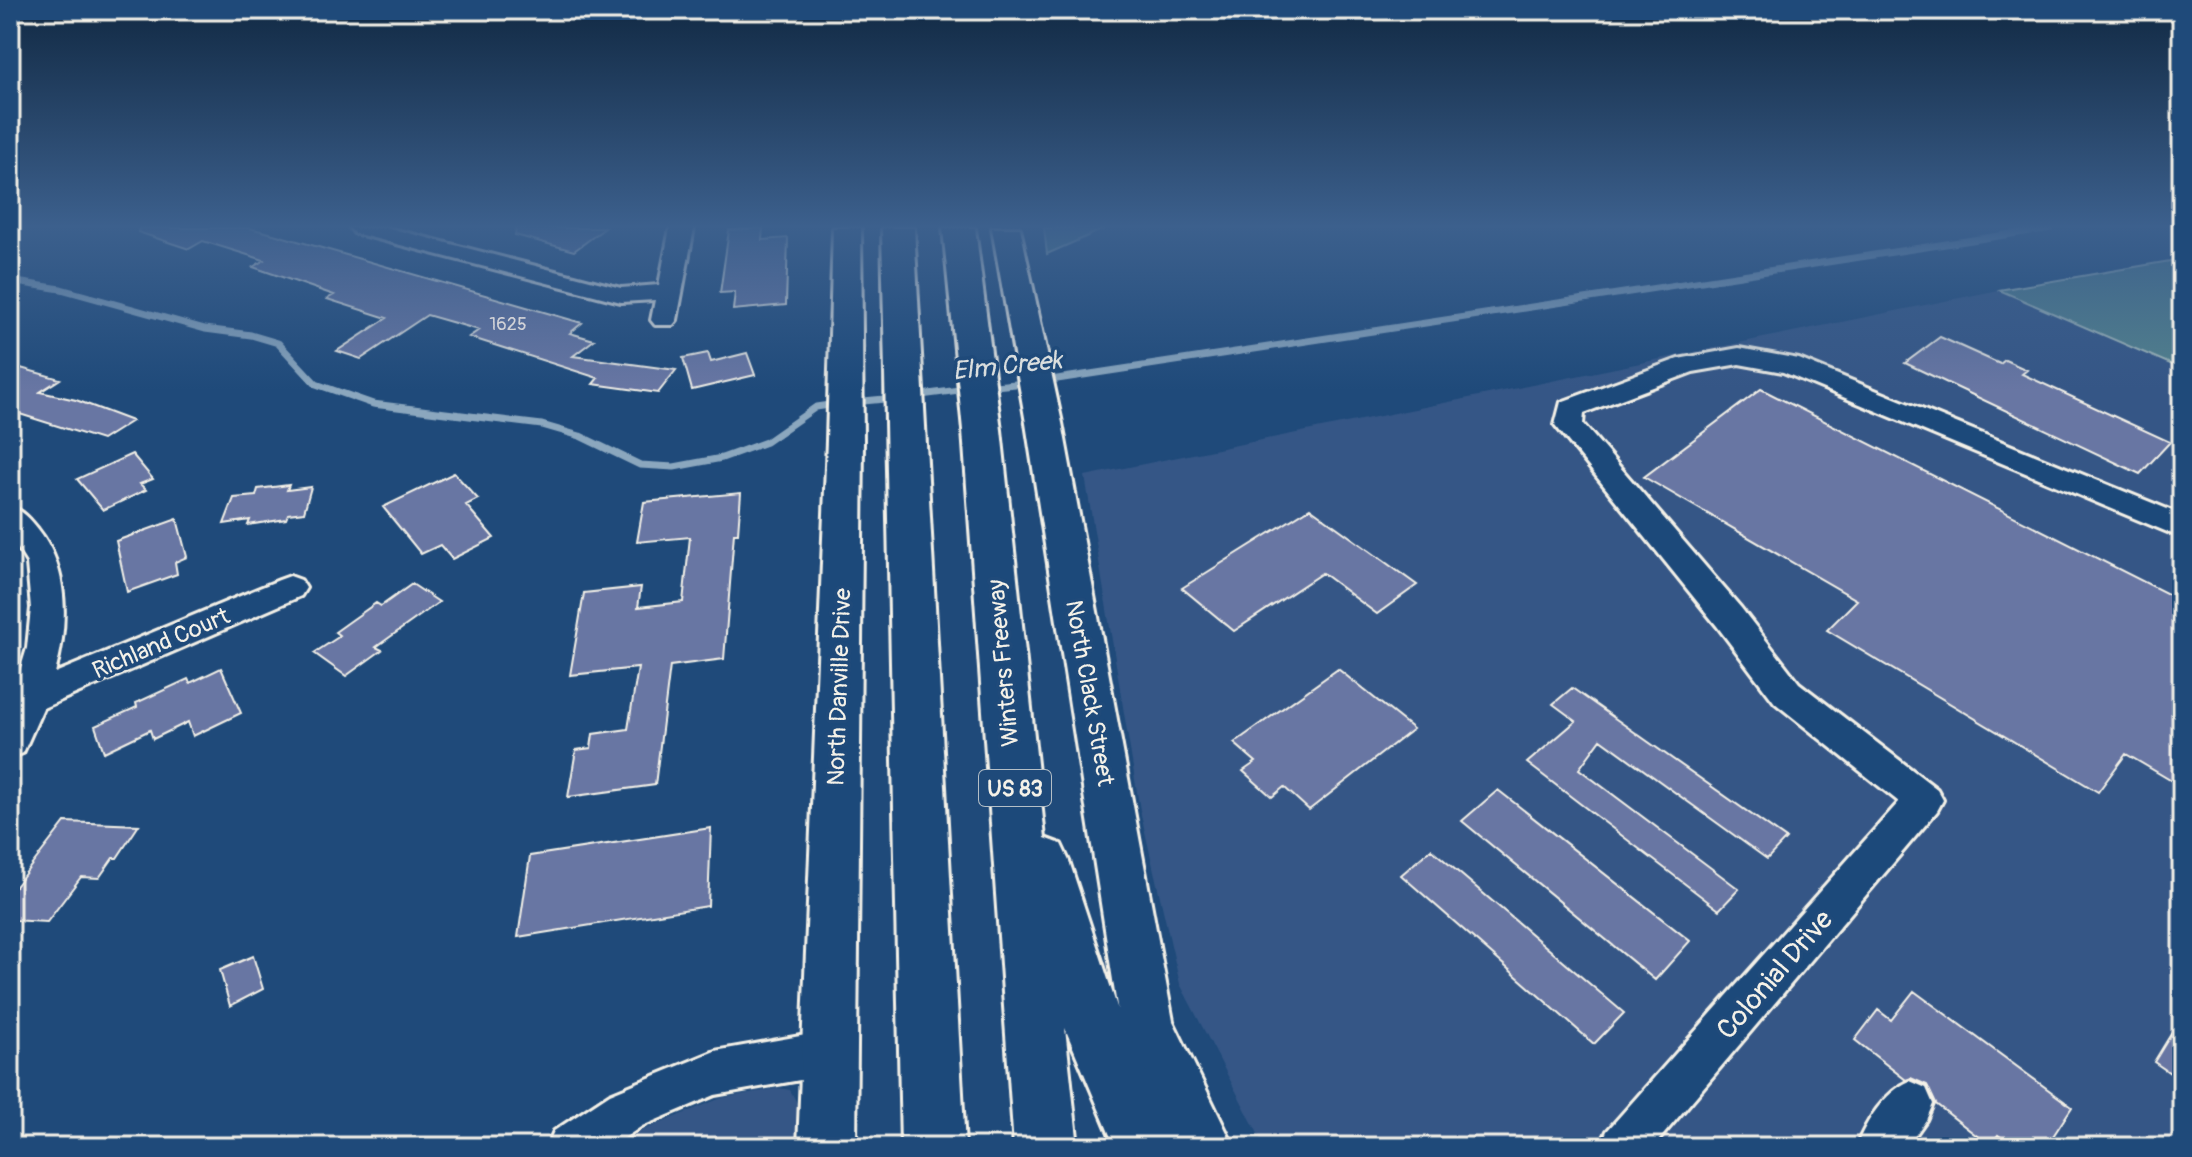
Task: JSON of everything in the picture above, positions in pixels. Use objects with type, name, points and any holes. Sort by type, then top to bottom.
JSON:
[{"type":"highway","points":[[901,282],[933,1147]]},
{"type":"highway","name":"Winters Freeway","points":[[965,282],[1011,740],[1046,1147]]},
{"type":"highway","points":[[1011,740],[1060,930],[1120,1092],[1148,1147]]},
{"type":"main road","name":"North Danville Drive","points":[[827,1147],[847,282]]},
{"type":"main road","name":"North Clack Street","points":[[1017,282],[1044,423],[1147,1025],[1205,1147]]},
{"type":"street","points":[[571,282],[621,295],[667,292]]},
{"type":"street","points":[[664,320],[669,282]]},
{"type":"street","name":"Colonial Drive","points":[[1623,1147],[1924,800],[1787,693],[1729,617],[1569,425],[1571,408],[1687,365],[1739,356],[1790,365],[2182,527]]},
{"type":"street","points":[[10,517],[26,534],[44,564],[49,613],[45,653],[32,698],[10,743]]},
{"type":"street","name":"Richland Court","points":[[32,698],[290,588]]},
{"type":"street","points":[[570,1147],[626,1110],[715,1073],[829,1053]]},
{"type":"street","points":[[1879,1147],[1910,1104]]},
{"type":"shaded area","points":[[1999,290],[2182,369],[2182,1147],[1265,1147],[1180,984],[1140,810],[1085,476]]},
{"type":"shaded area","points":[[779,1088],[790,1090],[804,1116],[802,1147],[612,1147],[629,1136],[721,1098]]},
{"type":"green space","points":[[2046,282],[2182,282],[2182,369],[1999,290]]},
{"type":"building","points":[[296,282],[440,282],[582,323],[570,333],[594,340],[573,356],[676,370],[658,393],[593,384],[598,378],[469,337],[479,330],[427,315],[361,359],[337,351],[387,318],[327,299],[334,295]]},
{"type":"building","points":[[722,282],[787,282],[786,305],[733,310],[735,292],[720,293]]},
{"type":"building","points":[[1940,337],[2000,364],[2005,360],[2027,370],[2022,374],[2170,442],[2140,474],[1905,363]]},
{"type":"building","points":[[708,353],[711,362],[747,353],[755,375],[692,390],[683,358]]},
{"type":"building","points":[[10,365],[60,379],[40,392],[76,400],[132,421],[102,440],[10,411]]},
{"type":"building","points":[[1761,389],[2182,601],[2182,787],[2126,754],[2098,792],[1827,630],[1857,600],[1644,477]]},
{"type":"building","points":[[132,454],[153,479],[140,484],[146,490],[103,510],[77,479]]},
{"type":"building","points":[[454,473],[478,499],[466,505],[494,538],[452,559],[440,545],[421,554],[383,507]]},
{"type":"building","points":[[289,485],[287,490],[311,487],[304,512],[288,514],[286,519],[248,525],[250,520],[224,524],[234,498],[256,496],[258,489]]},
{"type":"building","points":[[741,493],[738,533],[734,533],[724,659],[670,666],[655,785],[568,797],[576,750],[591,748],[593,734],[628,729],[638,668],[570,675],[584,593],[641,587],[638,607],[683,602],[690,537],[637,542],[644,502]]},
{"type":"building","points":[[1310,508],[1417,585],[1377,614],[1322,573],[1234,631],[1182,588]]},
{"type":"building","points":[[177,519],[187,557],[175,562],[177,574],[127,592],[116,541]]},
{"type":"building","points":[[412,584],[439,602],[376,647],[382,650],[346,676],[314,653],[340,636],[335,632],[349,622],[376,603],[381,606]]},
{"type":"building","points":[[221,668],[241,713],[193,736],[188,722],[153,739],[150,730],[104,752],[95,726],[188,679],[190,683]]},
{"type":"building","points":[[1338,669],[1413,729],[1309,810],[1284,787],[1272,797],[1243,771],[1256,762],[1234,743]]},
{"type":"building","points":[[1572,688],[1786,839],[1767,859],[1601,739],[1579,769],[1739,889],[1719,910],[1527,763],[1576,721],[1553,704]]},
{"type":"building","points":[[1498,790],[1690,941],[1655,980],[1462,821]]},
{"type":"building","points":[[65,822],[139,825],[99,878],[81,877],[47,922],[10,920],[10,893]]},
{"type":"building","points":[[711,828],[708,906],[518,937],[530,856]]},
{"type":"building","points":[[1431,849],[1624,1013],[1594,1044],[1401,875]]},
{"type":"building","points":[[253,956],[263,989],[230,1006],[220,970]]},
{"type":"building","points":[[1914,991],[2072,1107],[2046,1147],[2014,1147],[1998,1135],[1990,1146],[1936,1104],[1927,1085],[1911,1078],[1906,1080],[1855,1040],[1878,1010],[1891,1020]]},
{"type":"building","points":[[2182,1016],[2182,1081],[2154,1062]]},
{"type":"waterway","name":"Elm Creek","points":[[16,282],[61,289],[205,329],[251,335],[278,343],[316,384],[373,404],[542,425],[580,436],[640,465],[674,467],[722,458],[766,442],[816,407],[836,404]]},
{"type":"waterway","name":"Elm Creek","points":[[1044,381],[1696,282]]},
{"type":"waterway","name":"Elm Creek","points":[[984,387],[1026,383]]},
{"type":"waterway","name":"Elm Creek","points":[[913,396],[967,389]]},
{"type":"waterway","name":"Elm Creek","points":[[853,402],[895,398]]}]
